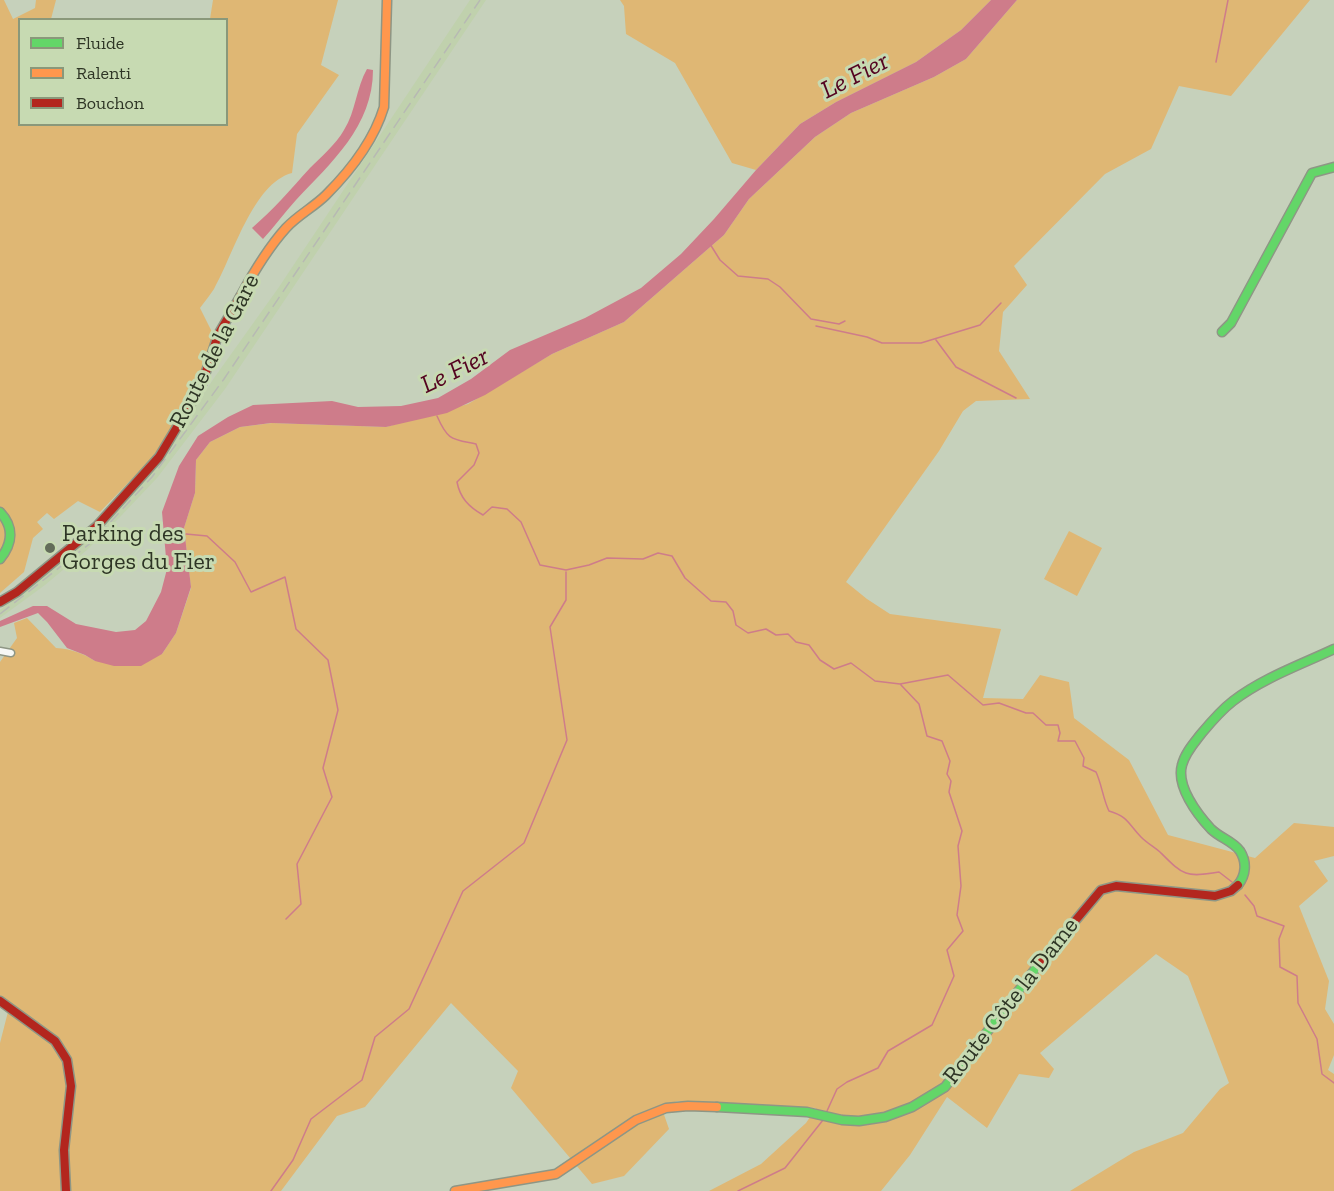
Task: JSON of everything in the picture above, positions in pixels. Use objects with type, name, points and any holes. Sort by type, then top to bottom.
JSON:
[{"type":"street","name":"Route de la Gare","points":[[0,602],[17,592],[97,526],[159,457],[201,387],[218,335],[251,277],[287,227],[325,196],[367,143],[380,120],[384,107],[387,0]]},
{"type":"street","points":[[1222,332],[1231,323],[1312,173],[1334,167]]},
{"type":"street","points":[[0,512],[9,524],[12,537],[7,551],[0,560]]},
{"type":"street","name":"Route Côte la Dame","points":[[455,1191],[556,1174],[627,1126],[666,1108],[691,1106],[809,1112],[854,1122],[878,1118],[931,1097],[945,1087],[1030,975],[1101,890],[1116,886],[1215,896],[1229,893],[1237,887],[1245,869],[1242,854],[1236,846],[1208,825],[1184,788],[1181,778],[1182,763],[1213,719],[1231,703],[1267,681],[1334,649]]},
{"type":"street","points":[[0,651],[11,653]]},
{"type":"street","points":[[0,1001],[55,1041],[67,1060],[71,1086],[64,1150],[66,1191]]},
{"type":"shaded area","points":[[0,0],[4,0],[13,19],[35,8],[36,0],[56,0],[51,18],[18,18],[18,126],[228,126],[228,18],[210,18],[213,0],[338,0],[321,65],[339,75],[297,134],[292,173],[278,180],[255,205],[214,289],[200,308],[222,352],[153,457],[100,512],[78,501],[54,519],[47,513],[37,522],[43,529],[33,538],[24,572],[0,593]]},
{"type":"shaded area","points":[[470,0],[486,0],[225,389],[157,478],[120,517],[87,550],[0,618],[0,610],[94,534],[161,459],[214,378],[279,287]]},
{"type":"shaded area","points":[[620,0],[991,0],[961,30],[916,62],[836,102],[800,124],[756,170],[732,163],[675,63],[626,34],[624,6]]},
{"type":"shaded area","name":"Le Fier","points":[[991,0],[1017,0],[966,59],[934,77],[851,113],[815,137],[749,199],[724,235],[624,322],[552,354],[485,395],[447,413],[386,427],[271,423],[240,427],[210,442],[196,460],[195,493],[184,528],[191,587],[176,633],[162,654],[141,666],[114,666],[95,661],[67,648],[38,613],[0,627],[0,621],[33,606],[47,606],[76,624],[116,632],[135,630],[146,621],[161,592],[167,569],[162,512],[179,466],[198,436],[228,417],[253,405],[332,401],[358,407],[401,406],[438,398],[471,379],[510,350],[585,318],[641,288],[681,254],[800,124],[836,102],[916,62],[961,30]]},
{"type":"shaded area","points":[[1017,0],[1310,0],[1231,96],[1179,86],[1151,149],[1105,174],[1014,266],[1027,285],[1003,312],[999,351],[1030,399],[976,401],[963,411],[939,451],[846,582],[890,614],[1001,629],[983,698],[1023,699],[1040,675],[1069,682],[1074,718],[1129,760],[1168,835],[1255,858],[1294,823],[1334,827],[1334,856],[1314,861],[1328,881],[1299,906],[1329,981],[1325,1009],[1334,1024],[1334,1055],[1328,1070],[1334,1074],[1334,1191],[1070,1191],[1134,1152],[1183,1133],[1220,1089],[1229,1083],[1188,976],[1156,954],[1040,1053],[1054,1069],[1049,1078],[1019,1074],[987,1128],[947,1097],[910,1155],[881,1191],[709,1191],[761,1164],[806,1123],[816,1108],[678,1101],[661,1106],[669,1129],[624,1176],[592,1184],[511,1088],[518,1071],[451,1003],[365,1107],[337,1116],[281,1191],[0,1191],[0,1043],[10,1004],[0,999],[0,662],[17,638],[14,623],[27,618],[56,648],[77,652],[95,661],[162,654],[176,633],[191,588],[184,528],[195,493],[196,460],[210,442],[240,427],[272,423],[386,427],[468,404],[552,354],[624,322],[724,235],[749,199],[815,137],[851,113],[934,77],[966,59]]},
{"type":"shaded area","points":[[367,69],[373,70],[371,90],[358,126],[336,157],[263,239],[252,228],[275,207],[341,135],[348,123]]},
{"type":"shaded area","points":[[1069,531],[1102,548],[1077,596],[1044,579]]},
{"type":"waterway","points":[[1216,62],[1228,0]]},
{"type":"waterway","points":[[710,244],[720,260],[738,276],[768,279],[780,287],[811,319],[839,324],[845,321]]},
{"type":"waterway","points":[[816,326],[867,337],[882,343],[921,343],[980,325],[1001,303]]},
{"type":"waterway","points":[[936,340],[956,367],[1016,398]]},
{"type":"waterway","points":[[437,416],[448,435],[456,440],[476,444],[479,453],[474,465],[457,482],[463,497],[473,509],[483,515],[492,507],[507,509],[521,522],[540,565],[566,570],[607,558],[643,559],[658,553],[672,556],[685,578],[711,601],[726,602],[733,611],[736,625],[748,633],[766,629],[776,635],[788,634],[796,642],[809,645],[820,660],[834,669],[851,663],[875,681],[900,684],[948,675],[983,705],[999,703],[1026,713],[1033,713],[1046,725],[1058,725],[1060,733],[1058,741],[1075,741],[1084,758],[1083,766],[1096,772],[1109,811],[1124,818],[1143,839],[1185,873],[1199,875],[1219,872],[1232,882]]},
{"type":"waterway","points":[[186,534],[207,536],[235,562],[251,592],[285,577],[296,629],[328,660],[338,710],[323,768],[332,797],[297,864],[301,904],[286,919]]},
{"type":"waterway","points":[[271,1191],[293,1160],[311,1119],[362,1080],[375,1037],[409,1009],[463,891],[524,843],[567,740],[550,627],[566,600],[566,572]]},
{"type":"waterway","points":[[827,1111],[837,1089],[878,1068],[888,1051],[932,1025],[954,976],[947,950],[963,931],[957,915],[961,886],[958,846],[962,831],[949,792],[951,781],[947,774],[950,761],[942,741],[927,736],[919,704],[901,685]]},
{"type":"waterway","points":[[1245,895],[1254,906],[1257,916],[1284,926],[1279,939],[1280,967],[1297,976],[1298,1003],[1317,1039],[1322,1074],[1334,1083]]},
{"type":"waterway","points":[[738,1191],[785,1168],[823,1120]]},
{"type":"railway","points":[[0,614],[92,542],[152,477],[224,379],[480,0]]},
{"type":"traffic: fast","points":[[1222,332],[1231,323],[1312,173],[1334,167]]},
{"type":"traffic: fast","points":[[0,512],[10,529],[9,541],[0,559]]},
{"type":"traffic: fast","points":[[1238,885],[1245,868],[1242,855],[1234,845],[1211,829],[1194,808],[1182,782],[1183,761],[1201,734],[1233,701],[1269,679],[1334,649]]},
{"type":"traffic: fast","points":[[717,1107],[807,1112],[842,1120],[859,1121],[885,1117],[912,1107],[945,1087],[1039,964]]},
{"type":"traffic: slow","points":[[240,297],[279,236],[335,186],[360,154],[380,119],[384,107],[387,0]]},
{"type":"traffic: slow","points":[[455,1191],[556,1174],[636,1120],[666,1108],[717,1107]]},
{"type":"traffic: jam","points":[[0,602],[17,592],[97,526],[159,457],[201,387],[218,335],[240,297]]},
{"type":"traffic: jam","points":[[1039,964],[1101,890],[1116,886],[1215,896],[1231,891],[1238,885]]},
{"type":"traffic: jam","points":[[0,1001],[55,1041],[67,1060],[71,1086],[64,1150],[66,1191]]},
{"type":"place","name":"Parking des Gorges du Fier","points":[[50,548]]}]
